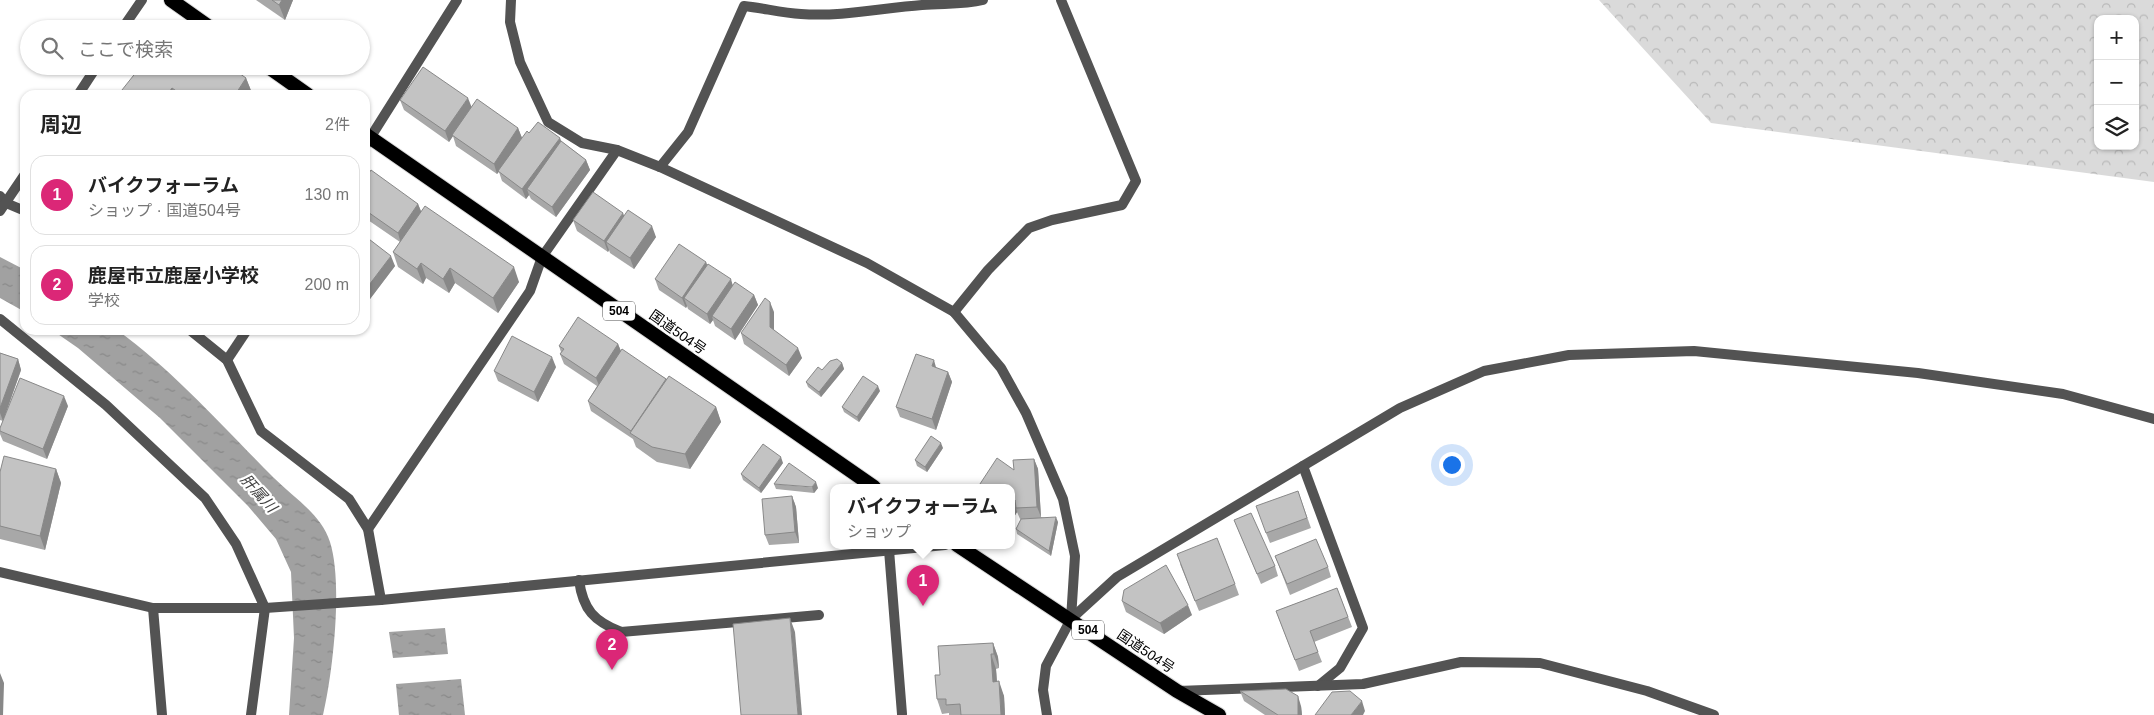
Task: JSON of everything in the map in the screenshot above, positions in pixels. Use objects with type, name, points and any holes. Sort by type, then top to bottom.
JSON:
[{"type":"highway","points":[[171,0],[199,20]]},
{"type":"highway","points":[[280,75],[301,90]]},
{"type":"highway","name":"国道504号","points":[[370,141],[542,257],[870,484]]},
{"type":"highway","name":"国道504号","points":[[963,549],[1177,691],[1219,715]]},
{"type":"street","points":[[128,20],[142,0]]},
{"type":"street","points":[[370,134],[457,0]]},
{"type":"street","points":[[511,0],[510,22],[520,62],[548,122],[582,143],[617,150],[660,167],[867,263],[954,312],[1001,368],[1026,413],[1063,499],[1075,556],[1071,619]]},
{"type":"street","points":[[660,167],[688,132],[743,3],[800,14],[844,14],[871,9],[939,3],[967,4],[983,0]]},
{"type":"street","points":[[954,312],[988,270],[1028,228],[1052,220],[1122,205],[1136,181],[1061,0]]},
{"type":"street","points":[[81,90],[91,75]]},
{"type":"street","points":[[368,529],[530,291],[542,257],[617,150]]},
{"type":"street","points":[[0,212],[3,199],[20,180]]},
{"type":"street","points":[[3,199],[20,208]]},
{"type":"street","points":[[0,319],[106,405],[205,498],[236,544],[264,608],[251,715]]},
{"type":"street","points":[[196,335],[228,360],[261,431],[349,499],[368,529],[381,600]]},
{"type":"street","points":[[228,360],[244,335]]},
{"type":"street","points":[[1047,715],[1043,690],[1046,666],[1071,619],[1117,577],[1400,408],[1484,371],[1569,356],[1694,351],[1918,373],[2064,394],[2154,419]]},
{"type":"street","points":[[1303,466],[1362,628],[1340,668],[1318,686]]},
{"type":"street","points":[[0,572],[153,608],[264,608],[381,600],[900,549]]},
{"type":"street","points":[[889,550],[902,714]]},
{"type":"street","points":[[579,580],[581,599],[592,615],[606,626],[621,632],[819,615]]},
{"type":"street","points":[[153,608],[162,715]]},
{"type":"street","points":[[1177,691],[1363,684],[1461,662],[1540,663],[1647,691],[1714,715]]},
{"type":"green space","points":[[1599,0],[2154,0],[2154,182],[1711,123]]},
{"type":"water","points":[[0,257],[20,267],[20,309],[0,298]]},
{"type":"water","name":"肝属川","points":[[59,335],[124,335],[179,382],[320,523],[330,542],[336,580],[333,652],[323,715],[289,715],[294,638],[291,572],[276,539],[248,506],[160,418],[78,348]]},
{"type":"water","points":[[445,628],[448,654],[393,658],[389,632]]},
{"type":"water","points":[[461,679],[465,715],[399,715],[396,684]]},
{"type":"building","points":[[272,0],[282,0],[279,5]]},
{"type":"building","points":[[423,67],[468,98],[445,131],[400,100]]},
{"type":"building","points":[[134,75],[242,75],[246,78],[238,90],[175,90],[172,88],[171,90],[122,90]]},
{"type":"building","points":[[477,99],[518,128],[494,164],[452,135]]},
{"type":"building","points":[[538,122],[560,138],[522,189],[498,171],[527,131],[529,133]]},
{"type":"building","points":[[561,141],[586,160],[552,207],[527,189]]},
{"type":"building","points":[[371,170],[418,204],[398,233],[370,213]]},
{"type":"building","points":[[593,192],[623,213],[604,241],[573,220]]},
{"type":"building","points":[[425,206],[514,267],[493,298],[450,268],[443,279],[421,263],[417,269],[393,252]]},
{"type":"building","points":[[628,210],[652,226],[630,258],[606,242]]},
{"type":"building","points":[[370,240],[391,256],[370,284]]},
{"type":"building","points":[[679,244],[706,262],[682,298],[655,279]]},
{"type":"building","points":[[708,264],[731,279],[707,314],[684,298]]},
{"type":"building","points":[[735,282],[754,295],[731,329],[712,316]]},
{"type":"building","points":[[765,298],[770,302],[770,327],[798,348],[786,365],[741,333]]},
{"type":"building","points":[[578,317],[618,344],[596,378],[560,354],[564,349],[559,346]]},
{"type":"building","points":[[512,336],[552,357],[534,392],[494,371]]},
{"type":"building","points":[[622,349],[666,379],[631,431],[588,401]]},
{"type":"building","points":[[0,353],[18,359],[0,408]]},
{"type":"building","points":[[916,354],[934,360],[932,366],[948,372],[932,419],[896,407]]},
{"type":"building","points":[[837,359],[842,363],[819,392],[806,382],[818,367],[822,370],[830,361]]},
{"type":"building","points":[[669,376],[716,407],[685,454],[652,447],[630,433]]},
{"type":"building","points":[[863,376],[878,386],[857,417],[842,407]]},
{"type":"building","points":[[20,378],[64,396],[43,449],[0,431]]},
{"type":"building","points":[[931,436],[941,443],[925,467],[915,460]]},
{"type":"building","points":[[763,444],[781,457],[759,488],[741,474]]},
{"type":"building","points":[[4,456],[56,469],[40,536],[0,526],[0,472]]},
{"type":"building","points":[[997,458],[1014,470],[1013,460],[1034,459],[1037,507],[1016,508],[1015,484],[980,484]]},
{"type":"building","points":[[789,463],[816,482],[812,487],[774,484]]},
{"type":"building","points":[[1298,491],[1307,518],[1266,533],[1256,506]]},
{"type":"building","points":[[792,496],[795,532],[765,535],[762,499]]},
{"type":"building","points":[[1251,513],[1275,566],[1257,574],[1234,520]]},
{"type":"building","points":[[1056,517],[1049,551],[1016,529],[1021,519]]},
{"type":"building","points":[[1217,538],[1235,584],[1195,601],[1177,554]]},
{"type":"building","points":[[1316,539],[1328,567],[1287,584],[1275,556]]},
{"type":"building","points":[[1166,565],[1188,605],[1160,623],[1122,601],[1124,590]]},
{"type":"building","points":[[1337,588],[1348,617],[1310,631],[1318,652],[1295,660],[1276,611]]},
{"type":"building","points":[[790,618],[798,715],[741,715],[733,624]]},
{"type":"building","points":[[993,643],[994,654],[991,654],[993,682],[999,681],[1001,715],[961,715],[960,704],[946,705],[946,699],[937,699],[935,675],[940,675],[938,646]]},
{"type":"building","points":[[1286,689],[1298,696],[1298,715],[1278,715],[1240,691]]},
{"type":"building","points":[[1350,691],[1362,701],[1351,715],[1315,715],[1332,692]]},
{"type":"place","name":"バイクフォーラム","points":[[923,606]]},
{"type":"place","name":"鹿屋市立鹿屋小学校","points":[[612,670]]}]
